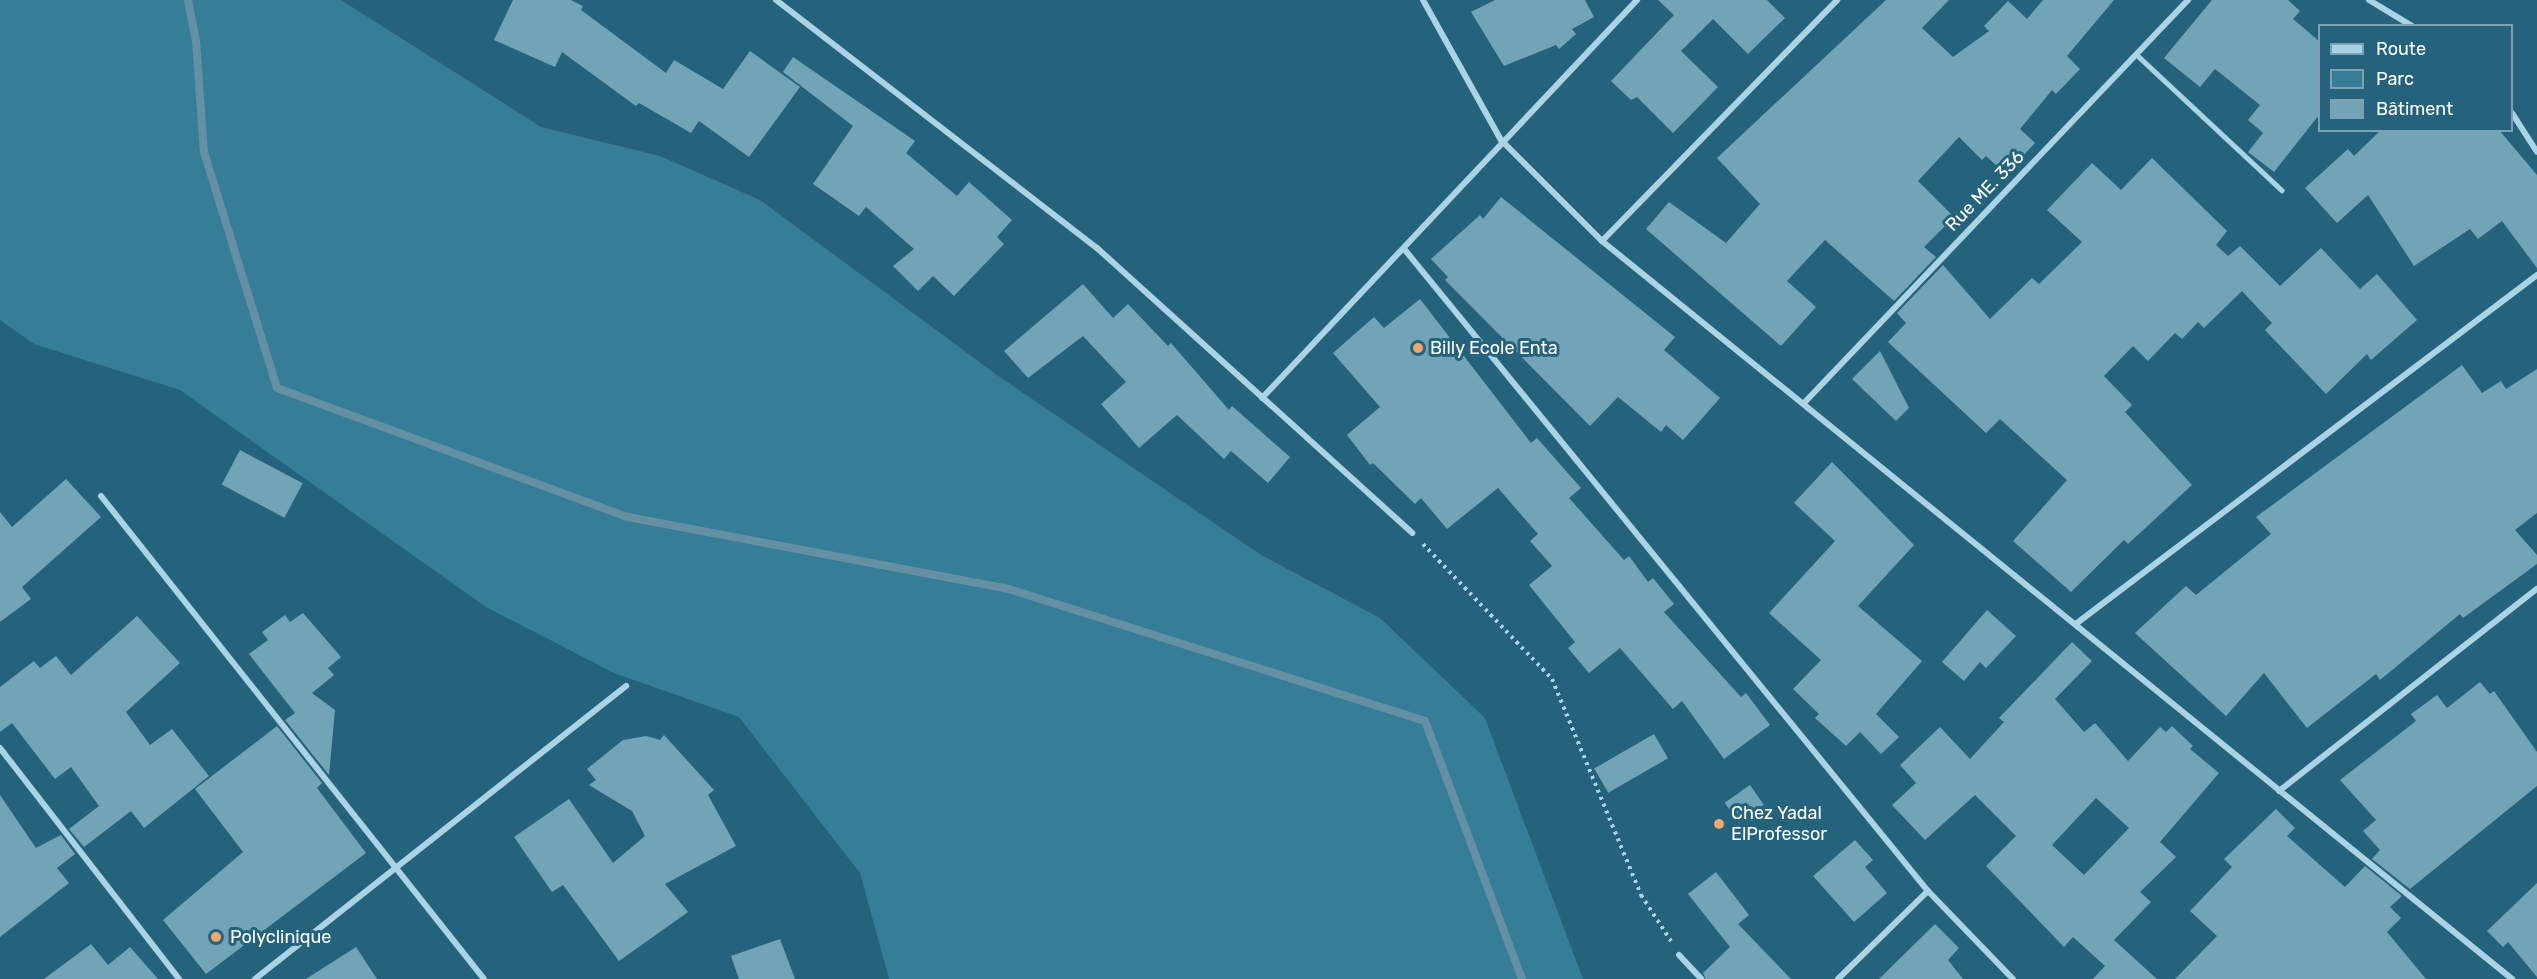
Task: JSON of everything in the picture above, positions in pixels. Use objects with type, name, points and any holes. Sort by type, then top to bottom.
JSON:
[{"type":"street","points":[[776,0],[1097,248],[1412,533]]},
{"type":"street","points":[[1423,0],[1501,140],[1602,241],[2077,623],[2512,979]]},
{"type":"street","points":[[1262,398],[1405,250],[1501,140],[1637,0]]},
{"type":"street","points":[[1602,241],[1837,0]]},
{"type":"street","name":"Rue ME. 336","points":[[1804,403],[2188,0]]},
{"type":"street","points":[[2369,0],[2409,24]]},
{"type":"street","points":[[2513,116],[2537,152]]},
{"type":"street","points":[[1405,250],[1928,891],[2013,979]]},
{"type":"street","points":[[2077,623],[2537,275]]},
{"type":"street","points":[[101,496],[484,979]]},
{"type":"street","points":[[2279,790],[2537,589]]},
{"type":"street","points":[[255,979],[626,686]]},
{"type":"street","points":[[0,748],[179,979]]},
{"type":"street","points":[[1838,979],[1928,891]]},
{"type":"street","points":[[1679,955],[1701,979]]},
{"type":"lane","points":[[2137,55],[2282,190]]},
{"type":"path","points":[[1412,533],[1552,680],[1641,894],[1679,955]]},
{"type":"green space","points":[[0,0],[341,0],[541,127],[660,156],[760,200],[997,375],[1261,555],[1380,618],[1485,718],[1583,979],[889,979],[860,873],[739,717],[614,673],[486,607],[180,390],[34,344],[0,320]]},
{"type":"building","points":[[513,0],[571,0],[583,6],[581,10],[666,73],[674,60],[723,89],[750,51],[800,87],[749,157],[699,121],[691,133],[639,103],[636,106],[562,52],[555,67],[494,40]]},
{"type":"building","points":[[1495,0],[1585,0],[1594,17],[1572,29],[1576,34],[1559,49],[1556,45],[1504,66],[1471,12]]},
{"type":"building","points":[[1658,0],[1767,0],[1785,18],[1748,54],[1713,19],[1681,51],[1718,87],[1673,133],[1637,97],[1631,100],[1611,81],[1674,15]]},
{"type":"building","points":[[1886,0],[1949,0],[1922,28],[1953,57],[1989,31],[1984,26],[2008,1],[2027,19],[2043,0],[2114,0],[2067,56],[2080,69],[2056,94],[2052,90],[2020,129],[2035,143],[2010,170],[2003,163],[1998,167],[1986,156],[1982,160],[1959,137],[1918,181],[1954,217],[1924,247],[1936,257],[1894,301],[1825,240],[1787,281],[1816,307],[1781,346],[1646,229],[1669,202],[1726,243],[1760,204],[1717,158]]},
{"type":"building","points":[[2212,0],[2288,0],[2300,11],[2293,19],[2318,40],[2318,116],[2274,172],[2248,152],[2263,133],[2248,120],[2260,105],[2215,69],[2200,87],[2164,58]]},
{"type":"building","points":[[793,57],[915,141],[906,153],[957,196],[969,182],[1012,220],[997,237],[1004,244],[954,296],[933,276],[918,291],[893,266],[914,249],[866,207],[859,216],[813,184],[853,126],[783,72]]},
{"type":"building","points":[[2379,132],[2501,132],[2537,175],[2537,268],[2502,221],[2478,239],[2470,229],[2414,266],[2368,195],[2337,223],[2305,188],[2348,149],[2354,156]]},
{"type":"building","points":[[2152,158],[2227,231],[2216,245],[2228,256],[2240,246],[2280,286],[2321,248],[2360,289],[2377,274],[2417,320],[2371,360],[2367,354],[2326,394],[2265,330],[2272,323],[2242,291],[2204,328],[2198,322],[2182,339],[2175,333],[2148,361],[2133,346],[2104,376],[2132,405],[2125,412],[2192,485],[2128,544],[2124,540],[2071,592],[2013,541],[2067,480],[2000,419],[1986,433],[1888,342],[1906,323],[1897,313],[1943,265],[1990,319],[2032,278],[2039,284],[2082,242],[2047,210],[2092,163],[2121,190]]},
{"type":"building","points":[[1501,197],[1675,337],[1664,350],[1720,398],[1683,440],[1666,425],[1661,432],[1618,397],[1590,426],[1445,280],[1448,277],[1431,259],[1480,215],[1483,219]]},
{"type":"building","points":[[1083,284],[1113,318],[1128,304],[1168,346],[1171,343],[1229,410],[1232,406],[1290,457],[1268,483],[1231,451],[1224,459],[1177,415],[1139,448],[1101,404],[1126,382],[1083,336],[1028,378],[1004,351]]},
{"type":"building","points":[[1420,299],[1531,443],[1537,438],[1581,488],[1569,498],[1624,560],[1629,556],[1648,582],[1653,578],[1674,604],[1664,612],[1741,697],[1746,693],[1770,725],[1724,759],[1682,701],[1673,709],[1620,648],[1589,673],[1568,648],[1575,642],[1529,585],[1552,566],[1530,541],[1538,534],[1498,488],[1447,529],[1421,498],[1415,504],[1373,463],[1370,465],[1347,435],[1380,407],[1333,353],[1374,317],[1384,328]]},
{"type":"building","points":[[1880,351],[1909,408],[1896,421],[1852,379]]},
{"type":"building","points":[[2462,365],[2482,393],[2501,381],[2506,389],[2537,369],[2537,513],[2515,530],[2537,555],[2537,564],[2463,618],[2460,614],[2380,680],[2376,674],[2307,728],[2264,673],[2226,716],[2135,633],[2186,586],[2196,595],[2271,534],[2256,517]]},
{"type":"building","points":[[240,450],[303,483],[284,518],[222,484]]},
{"type":"building","points":[[1832,462],[1914,545],[1858,606],[1922,661],[1876,714],[1899,737],[1881,754],[1860,732],[1846,746],[1815,718],[1819,714],[1793,689],[1821,660],[1769,613],[1835,541],[1794,503]]},
{"type":"building","points":[[66,479],[101,517],[22,587],[31,599],[0,622],[0,512],[12,527]]},
{"type":"building","points":[[1987,610],[2016,636],[1986,668],[1980,662],[1964,681],[1942,662]]},
{"type":"building","points":[[303,613],[341,657],[328,668],[334,675],[312,693],[335,710],[329,775],[285,720],[295,713],[249,654],[268,640],[262,632],[285,615],[290,622]]},
{"type":"building","points":[[137,616],[180,663],[126,712],[150,745],[172,729],[209,776],[144,828],[131,811],[84,847],[69,829],[99,806],[71,767],[55,779],[12,723],[0,732],[0,687],[34,661],[40,668],[56,656],[71,675]]},
{"type":"building","points":[[2072,642],[2092,661],[2055,699],[2084,732],[2095,723],[2128,761],[2160,727],[2166,732],[2172,726],[2193,746],[2190,749],[2219,773],[2160,842],[2176,857],[2140,892],[2151,902],[2114,940],[2157,979],[2093,979],[2105,966],[2073,937],[2064,947],[1986,866],[2016,836],[1975,795],[1925,840],[1892,805],[1916,783],[1900,765],[1940,727],[1970,759],[2004,722],[1999,718]],"holes":[[[2096,798],[2129,828],[2084,875],[2052,845]]]},
{"type":"building","points":[[2480,682],[2490,694],[2494,691],[2537,752],[2537,786],[2410,889],[2372,859],[2380,850],[2363,831],[2376,820],[2340,780],[2416,721],[2411,714],[2437,695],[2447,708]]},
{"type":"building","points":[[277,726],[322,783],[317,788],[366,853],[206,974],[163,920],[243,852],[195,789]]},
{"type":"building","points":[[1654,734],[1668,758],[1608,793],[1594,768]]},
{"type":"building","points":[[664,735],[714,790],[708,795],[736,846],[665,884],[688,912],[619,961],[563,885],[552,892],[514,837],[569,799],[613,863],[645,836],[632,811],[589,785],[596,780],[587,769],[623,740],[646,736],[660,740]]},
{"type":"building","points":[[1750,785],[1764,805],[1738,822],[1725,803]]},
{"type":"building","points":[[0,795],[36,848],[61,835],[75,854],[57,868],[69,883],[0,937]]},
{"type":"building","points":[[2276,809],[2295,828],[2287,836],[2345,887],[2365,866],[2402,896],[2390,907],[2401,918],[2387,932],[2426,979],[2175,979],[2217,936],[2190,911],[2232,867],[2224,859]]},
{"type":"building","points":[[1855,840],[1873,860],[1865,867],[1887,893],[1854,922],[1813,876]]},
{"type":"building","points":[[1716,872],[1749,915],[1738,924],[1791,979],[1706,979],[1703,973],[1730,947],[1688,894]]},
{"type":"building","points":[[2537,883],[2537,977],[2508,942],[2503,947],[2487,931]]},
{"type":"building","points":[[1935,924],[1959,948],[1948,960],[1963,979],[1879,979]]},
{"type":"building","points":[[780,939],[795,979],[739,979],[731,956]]},
{"type":"building","points":[[91,944],[108,965],[130,947],[158,979],[44,979]]},
{"type":"building","points":[[356,947],[377,979],[306,979]]},
{"type":"waterway","points":[[188,0],[196,41],[204,152],[277,388],[628,517],[1009,589],[1425,721],[1522,979]]},
{"type":"place","name":"Billy Ecole Enta","points":[[1418,348]]},
{"type":"place","name":"Chez Yadal ElProfessor","points":[[1719,824]]},
{"type":"place","name":"Polyclinique","points":[[216,937]]}]
